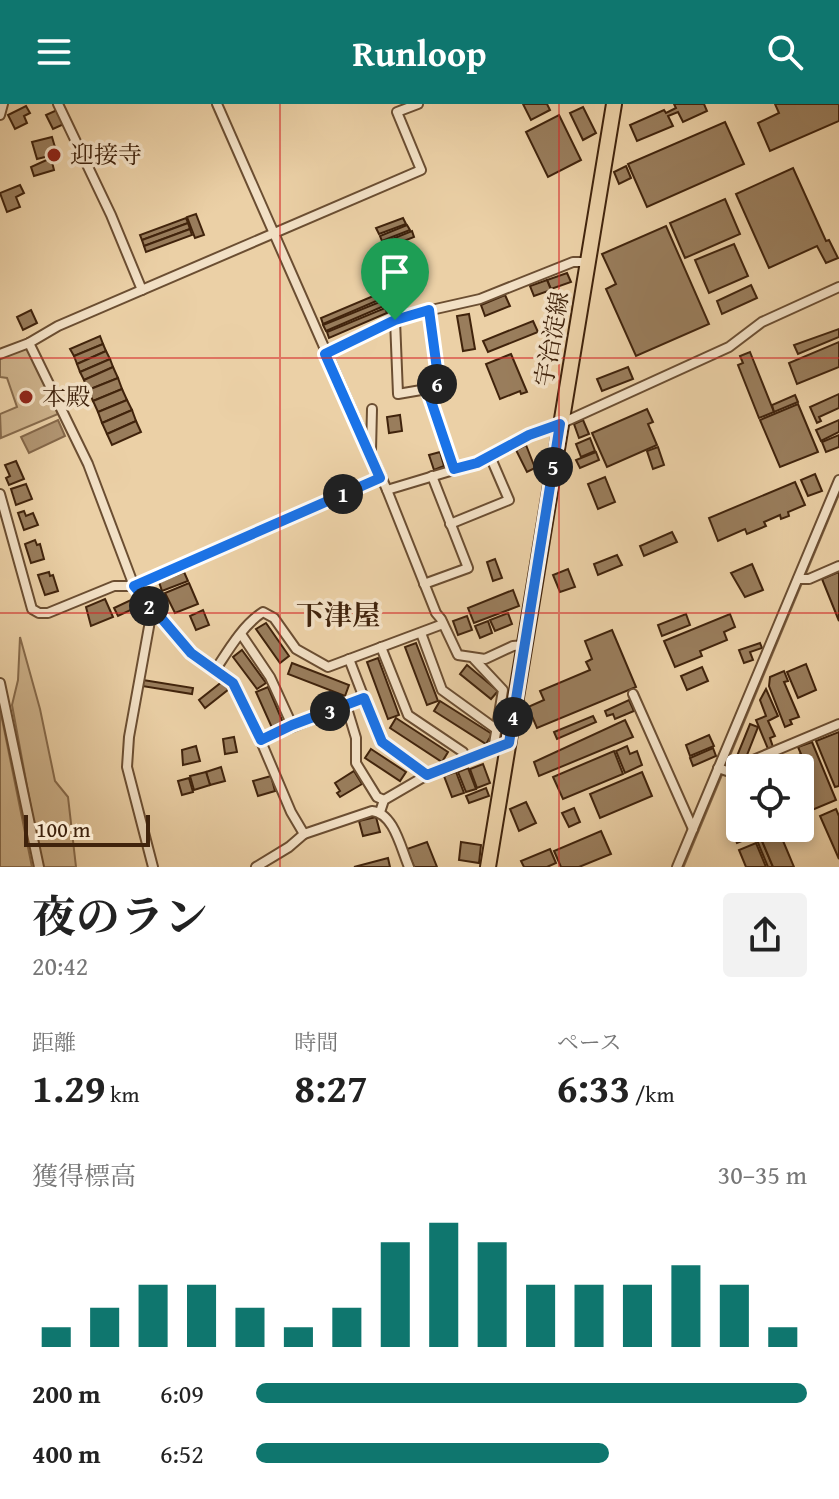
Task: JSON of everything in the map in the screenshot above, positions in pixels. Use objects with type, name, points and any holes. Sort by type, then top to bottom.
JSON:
[{"type":"main road","name":"宇治淀線","points":[[488,867],[614,104]]},
{"type":"street","points":[[0,115],[3,104]]},
{"type":"street","points":[[58,104],[111,215],[142,290]]},
{"type":"street","points":[[217,104],[387,490],[436,613],[458,655],[485,659],[513,646],[525,645]]},
{"type":"street","points":[[0,354],[29,343],[58,326],[421,170],[397,112],[418,104]]},
{"type":"street","points":[[325,354],[395,320],[480,299],[573,262],[588,262]]},
{"type":"street","points":[[387,490],[477,463],[529,435],[560,424],[729,347],[762,322],[839,287]]},
{"type":"street","points":[[395,320],[398,394],[427,389],[439,384],[429,310]]},
{"type":"street","points":[[29,343],[88,464],[134,586],[191,653],[233,683],[291,812],[304,834]]},
{"type":"street","points":[[427,389],[454,469]]},
{"type":"street","points":[[371,455],[372,409]]},
{"type":"street","points":[[450,524],[509,500],[490,456]]},
{"type":"street","points":[[424,584],[468,568],[432,476]]},
{"type":"street","points":[[0,494],[32,609],[48,613],[114,586],[134,586],[380,478]]},
{"type":"street","points":[[677,867],[839,480]]},
{"type":"street","points":[[798,579],[809,579],[839,566]]},
{"type":"street","points":[[152,610],[129,737],[127,767],[153,867]]},
{"type":"street","points":[[216,669],[255,617],[263,612],[274,618],[296,649],[328,667],[443,624]]},
{"type":"street","points":[[421,633],[442,690],[496,729]]},
{"type":"street","points":[[241,634],[270,677],[292,725]]},
{"type":"street","points":[[381,647],[408,715],[463,752],[466,760]]},
{"type":"street","points":[[349,659],[382,742],[427,775]]},
{"type":"street","points":[[474,659],[503,690],[493,750]]},
{"type":"street","points":[[0,683],[39,867]]},
{"type":"street","points":[[633,694],[693,829]]},
{"type":"street","points":[[261,740],[364,698]]},
{"type":"street","points":[[346,705],[356,738],[356,763],[377,797],[384,800]]},
{"type":"street","points":[[718,768],[727,771],[839,724]]},
{"type":"street","points":[[380,812],[384,800],[427,775],[509,743]]},
{"type":"street","points":[[256,867],[268,865],[304,834],[372,811],[388,818],[409,867]]},
{"type":"shaded area","points":[[28,346],[58,414],[1,438],[0,414],[17,407],[7,378],[0,377],[0,356]]},
{"type":"shaded area","points":[[58,420],[65,436],[29,453],[21,437]]},
{"type":"shaded area","points":[[20,637],[40,709],[55,781],[68,797],[76,867],[42,867],[12,705],[18,680]]},
{"type":"shaded area","points":[[0,709],[32,867],[0,867]]},
{"type":"building","points":[[523,104],[547,104],[550,110],[531,120]]},
{"type":"building","points":[[674,104],[704,104],[707,111],[683,122],[678,112],[668,116],[673,126],[637,141],[630,125],[664,110],[666,113],[676,108]]},
{"type":"building","points":[[775,104],[839,104],[839,121],[770,151],[758,123],[779,113]]},
{"type":"building","points":[[26,106],[30,113],[24,116],[27,123],[15,129],[8,115]]},
{"type":"building","points":[[583,107],[596,133],[583,140],[570,113]]},
{"type":"building","points":[[57,110],[64,124],[53,129],[46,115]]},
{"type":"building","points":[[559,115],[581,160],[548,177],[526,132]]},
{"type":"building","points":[[725,122],[744,164],[647,207],[628,164]]},
{"type":"building","points":[[52,137],[57,154],[37,159],[32,142]]},
{"type":"building","points":[[51,158],[54,170],[34,176],[31,167]]},
{"type":"building","points":[[626,166],[631,178],[619,184],[614,172]]},
{"type":"building","points":[[793,168],[826,241],[829,240],[838,258],[826,263],[817,246],[769,268],[736,194]]},
{"type":"building","points":[[20,185],[24,193],[16,197],[20,207],[7,212],[0,193]]},
{"type":"building","points":[[725,199],[740,234],[685,258],[670,223]]},
{"type":"building","points":[[196,214],[204,235],[195,238],[187,217]]},
{"type":"building","points":[[186,218],[188,223],[142,240],[140,235]]},
{"type":"building","points":[[403,218],[406,224],[379,234],[376,228]]},
{"type":"building","points":[[188,223],[190,229],[144,246],[142,240]]},
{"type":"building","points":[[407,225],[410,230],[382,241],[380,236]]},
{"type":"building","points":[[666,226],[709,324],[636,356],[606,289],[616,284],[602,254]]},
{"type":"building","points":[[190,229],[192,235],[146,252],[144,246]]},
{"type":"building","points":[[412,231],[414,237],[384,249],[382,243]]},
{"type":"building","points":[[734,244],[748,276],[709,293],[695,260]]},
{"type":"building","points":[[567,273],[571,282],[551,289],[547,280]]},
{"type":"building","points":[[547,280],[551,290],[534,296],[530,286]]},
{"type":"building","points":[[751,285],[757,298],[722,314],[717,301]]},
{"type":"building","points":[[378,294],[381,299],[323,324],[321,318]]},
{"type":"building","points":[[505,295],[510,306],[485,316],[481,305]]},
{"type":"building","points":[[382,301],[384,306],[326,331],[323,325]]},
{"type":"building","points":[[385,308],[387,313],[329,338],[327,332]]},
{"type":"building","points":[[31,310],[37,323],[23,330],[17,317]]},
{"type":"building","points":[[469,314],[475,349],[463,351],[457,316]]},
{"type":"building","points":[[533,321],[538,332],[488,352],[483,341]]},
{"type":"building","points":[[839,329],[839,337],[798,354],[794,345]]},
{"type":"building","points":[[100,336],[103,344],[74,356],[70,349]]},
{"type":"building","points":[[839,342],[839,367],[797,384],[789,363]]},
{"type":"building","points":[[103,344],[106,351],[77,364],[74,356]]},
{"type":"building","points":[[106,351],[110,359],[80,372],[77,364]]},
{"type":"building","points":[[750,352],[774,412],[759,418],[738,365],[743,363],[740,356]]},
{"type":"building","points":[[511,354],[527,392],[521,394],[520,391],[500,399],[486,364]]},
{"type":"building","points":[[110,359],[113,367],[84,380],[80,372]]},
{"type":"building","points":[[113,367],[118,378],[88,390],[84,380]]},
{"type":"building","points":[[628,367],[633,379],[602,391],[597,379]]},
{"type":"building","points":[[118,378],[122,389],[93,401],[88,390]]},
{"type":"building","points":[[122,389],[127,400],[98,412],[93,401]]},
{"type":"building","points":[[839,394],[839,408],[819,417],[821,421],[817,423],[810,407]]},
{"type":"building","points":[[795,395],[798,402],[774,412],[772,405]]},
{"type":"building","points":[[127,400],[132,410],[102,423],[98,412]]},
{"type":"building","points":[[798,404],[818,452],[780,467],[760,420]]},
{"type":"building","points":[[647,409],[653,422],[648,424],[657,445],[607,467],[592,433]]},
{"type":"building","points":[[132,410],[136,421],[107,434],[102,423]]},
{"type":"building","points":[[400,415],[402,431],[389,433],[387,417]]},
{"type":"building","points":[[583,420],[589,434],[579,438],[574,424]]},
{"type":"building","points":[[839,420],[839,432],[821,441],[816,430]]},
{"type":"building","points":[[136,421],[141,432],[112,445],[107,434]]},
{"type":"building","points":[[839,435],[839,447],[826,452],[822,442]]},
{"type":"building","points":[[590,438],[595,451],[581,457],[576,444]]},
{"type":"building","points":[[526,445],[535,468],[527,472],[516,450]]},
{"type":"building","points":[[658,447],[664,465],[653,469],[647,451]]},
{"type":"building","points":[[440,452],[444,466],[434,470],[429,455]]},
{"type":"building","points":[[596,452],[599,460],[580,468],[576,460]]},
{"type":"building","points":[[16,461],[24,479],[9,485],[6,478],[10,476],[5,465]]},
{"type":"building","points":[[815,474],[822,491],[808,496],[801,480]]},
{"type":"building","points":[[605,477],[615,502],[598,509],[588,484]]},
{"type":"building","points":[[795,482],[805,505],[788,512],[789,516],[781,519],[780,515],[764,522],[766,526],[747,534],[745,529],[718,541],[709,518]]},
{"type":"building","points":[[26,484],[32,499],[16,505],[11,489]]},
{"type":"building","points":[[24,511],[26,516],[33,513],[38,525],[24,530],[18,513]]},
{"type":"building","points":[[672,532],[677,542],[644,556],[640,546]]},
{"type":"building","points":[[35,540],[37,545],[40,544],[44,559],[31,563],[25,544]]},
{"type":"building","points":[[617,555],[622,565],[598,575],[594,564]]},
{"type":"building","points":[[495,559],[502,578],[493,581],[487,562]]},
{"type":"building","points":[[752,564],[763,590],[745,597],[731,573]]},
{"type":"building","points":[[568,569],[575,587],[560,592],[553,575]]},
{"type":"building","points":[[49,572],[58,591],[45,595],[38,575]]},
{"type":"building","points":[[184,572],[188,581],[162,591],[159,582]]},
{"type":"building","points":[[839,572],[839,621],[822,579]]},
{"type":"building","points":[[189,583],[198,604],[175,613],[165,593]]},
{"type":"building","points":[[513,590],[519,606],[474,623],[468,608]]},
{"type":"building","points":[[105,599],[113,617],[91,626],[86,607]]},
{"type":"building","points":[[133,599],[137,607],[118,616],[114,608]]},
{"type":"building","points":[[203,610],[209,625],[196,630],[190,616]]},
{"type":"building","points":[[508,613],[512,624],[495,631],[490,620]]},
{"type":"building","points":[[686,614],[690,625],[662,636],[658,625]]},
{"type":"building","points":[[730,614],[735,627],[724,632],[727,640],[700,651],[702,656],[675,667],[664,641]]},
{"type":"building","points":[[467,616],[472,630],[458,635],[453,621]]},
{"type":"building","points":[[488,621],[492,633],[480,638],[475,626]]},
{"type":"building","points":[[266,623],[289,656],[280,663],[256,629]]},
{"type":"building","points":[[612,630],[636,687],[537,728],[528,707],[544,700],[540,691],[590,670],[586,662],[592,659],[585,641]]},
{"type":"building","points":[[416,643],[438,701],[427,705],[405,647]]},
{"type":"building","points":[[760,643],[762,648],[750,652],[753,660],[744,663],[739,650]]},
{"type":"building","points":[[242,650],[266,683],[257,689],[233,657]]},
{"type":"building","points":[[378,658],[399,715],[388,719],[367,662]]},
{"type":"building","points":[[292,663],[349,685],[345,696],[288,674]]},
{"type":"building","points":[[806,664],[816,690],[798,698],[787,672]]},
{"type":"building","points":[[467,665],[498,691],[491,699],[460,674]]},
{"type":"building","points":[[702,667],[708,681],[687,690],[681,676]]},
{"type":"building","points":[[784,671],[788,681],[784,682],[799,717],[790,720],[792,724],[785,727],[769,686],[770,677]]},
{"type":"building","points":[[143,680],[193,688],[192,694],[142,686]]},
{"type":"building","points":[[223,681],[229,689],[205,708],[199,700]]},
{"type":"building","points":[[268,687],[284,725],[273,730],[256,692]]},
{"type":"building","points":[[766,689],[778,716],[768,721],[775,736],[770,738],[773,747],[768,749],[756,720],[766,716],[760,700]]},
{"type":"building","points":[[629,700],[634,711],[615,719],[613,714],[607,716],[605,711]]},
{"type":"building","points":[[440,701],[492,734],[486,744],[434,711]]},
{"type":"building","points":[[593,716],[596,722],[557,739],[554,732]]},
{"type":"building","points":[[396,718],[448,752],[442,762],[390,728]]},
{"type":"building","points":[[625,720],[633,737],[539,776],[534,762]]},
{"type":"building","points":[[750,724],[758,727],[747,754],[738,754]]},
{"type":"building","points":[[839,732],[839,786],[835,787],[816,741]]},
{"type":"building","points":[[709,735],[714,746],[690,756],[686,745]]},
{"type":"building","points":[[234,737],[237,752],[225,754],[223,739]]},
{"type":"building","points":[[812,742],[836,800],[814,809],[814,754],[801,754],[798,747]]},
{"type":"building","points":[[196,746],[200,761],[183,765],[182,750]]},
{"type":"building","points":[[627,746],[630,754],[637,751],[642,765],[625,773],[616,751]]},
{"type":"building","points":[[713,748],[716,756],[693,766],[690,758]]},
{"type":"building","points":[[371,749],[406,772],[400,781],[365,758]]},
{"type":"building","points":[[614,751],[623,774],[563,799],[553,777]]},
{"type":"building","points":[[483,764],[490,783],[477,788],[470,769]]},
{"type":"building","points":[[221,767],[225,781],[210,785],[206,772]]},
{"type":"building","points":[[468,768],[476,789],[466,792],[458,772]]},
{"type":"building","points":[[354,771],[362,784],[340,797],[335,783]]},
{"type":"building","points":[[206,772],[210,785],[194,790],[190,776]]},
{"type":"building","points":[[456,772],[464,793],[452,797],[444,776]]},
{"type":"building","points":[[642,772],[652,796],[600,818],[590,794]]},
{"type":"building","points":[[271,776],[275,791],[258,796],[253,781]]},
{"type":"building","points":[[189,778],[193,792],[182,795],[178,781]]},
{"type":"building","points":[[486,788],[489,796],[469,803],[466,796]]},
{"type":"building","points":[[526,802],[536,823],[519,831],[510,809]]},
{"type":"building","points":[[574,808],[580,822],[569,827],[562,813]]},
{"type":"building","points":[[836,809],[839,816],[839,859],[820,816]]},
{"type":"building","points":[[376,817],[380,832],[363,836],[359,821]]},
{"type":"building","points":[[601,831],[611,854],[579,867],[561,867],[554,851]]},
{"type":"building","points":[[427,842],[437,867],[414,867],[407,849]]},
{"type":"building","points":[[461,842],[481,845],[479,863],[459,860]]},
{"type":"building","points":[[758,842],[762,842],[773,867],[768,867]]},
{"type":"building","points":[[762,842],[783,842],[794,867],[773,867]]},
{"type":"building","points":[[756,843],[766,867],[746,867],[739,850]]},
{"type":"building","points":[[550,849],[556,863],[547,867],[524,867],[521,861]]},
{"type":"building","points":[[388,858],[390,867],[354,867]]},
{"type":"waterway","points":[[683,867],[839,493]]},
{"type":"place","name":"迎接寺","points":[[54,155]]},
{"type":"place","name":"本殿","points":[[26,397]]},
{"type":"district","name":"下津屋","points":[[338,615]]},
{"type":"route","points":[[429,310],[439,384],[427,389],[454,469],[477,463],[529,435],[560,424],[509,743],[427,775],[382,742],[364,698],[261,740],[233,683],[201,661],[173,636],[134,586],[380,478],[325,354],[395,320],[429,310]]}]
